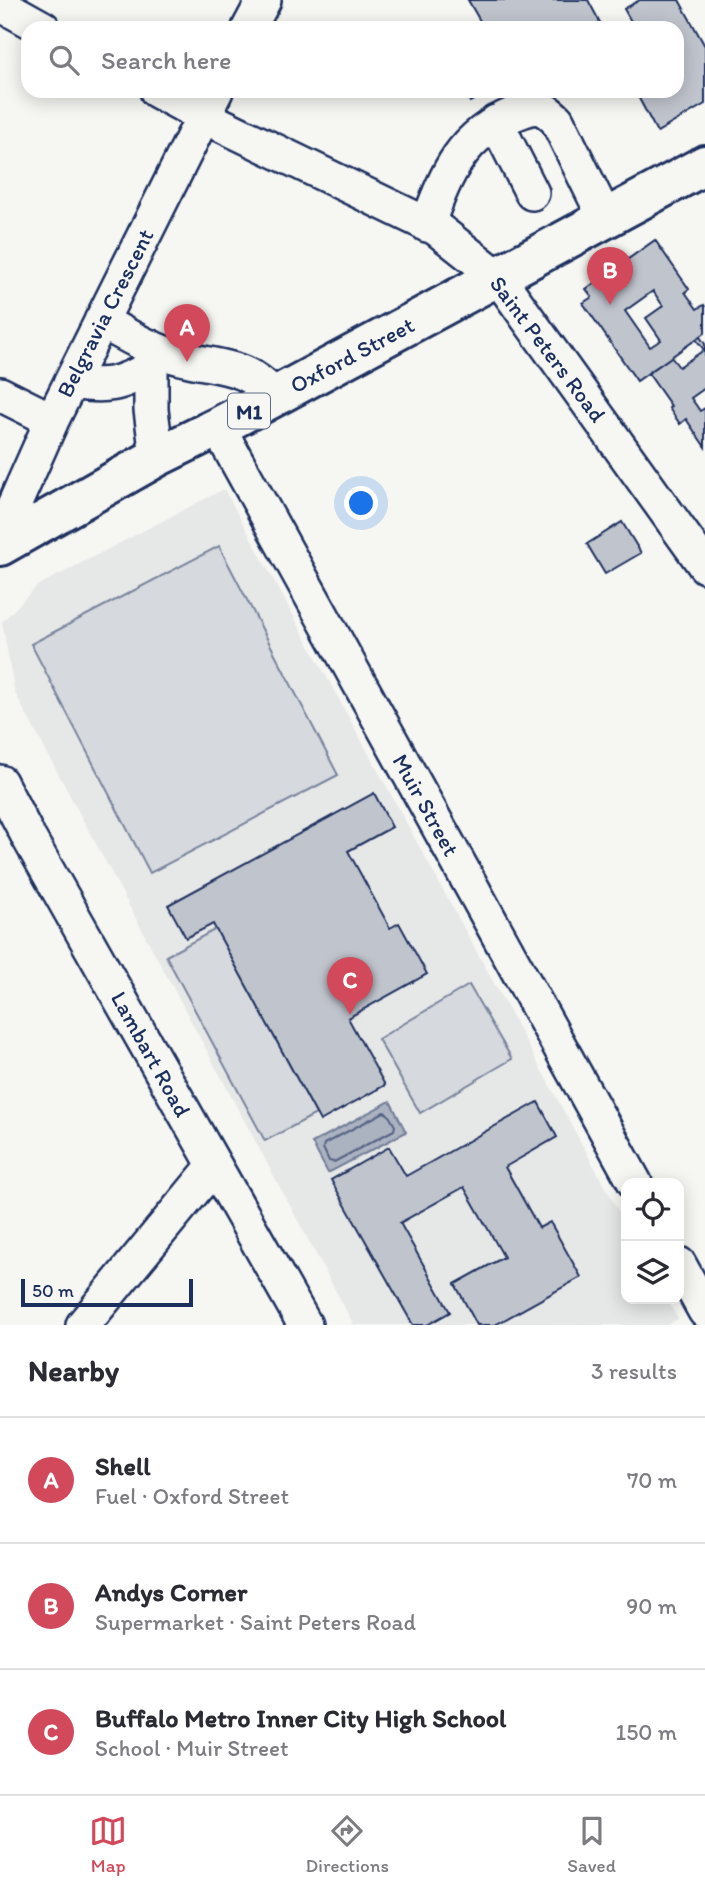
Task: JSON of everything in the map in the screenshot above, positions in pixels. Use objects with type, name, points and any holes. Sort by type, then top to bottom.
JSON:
[{"type":"main road","name":"Oxford Street","points":[[0,546],[158,457],[275,397],[705,165]]},
{"type":"street","points":[[253,21],[264,0]]},
{"type":"street","points":[[0,4],[30,21]]},
{"type":"street","name":"Saint Peters Road","points":[[186,98],[210,104],[437,229],[498,277],[705,566]]},
{"type":"street","name":"Belgravia Crescent","points":[[0,537],[52,420],[210,104]]},
{"type":"street","points":[[427,225],[456,159],[471,140],[496,122],[533,106],[545,108],[557,120],[605,218]]},
{"type":"street","points":[[496,122],[532,193]]},
{"type":"street","points":[[101,321],[151,358],[180,358],[242,371],[265,385],[275,397]]},
{"type":"street","points":[[71,382],[106,386],[118,383],[151,358]]},
{"type":"street","points":[[151,358],[151,410],[158,457]]},
{"type":"street","points":[[0,394],[52,420]]},
{"type":"street","name":"Muir Street","points":[[218,427],[632,1178]]},
{"type":"street","name":"Lambart Road","points":[[0,782],[29,838],[305,1325]]},
{"type":"street","points":[[83,1325],[214,1166]]},
{"type":"street","points":[[684,1273],[705,1311]]},
{"type":"shaded area","points":[[224,489],[621,1216],[621,1304],[670,1304],[678,1319],[668,1325],[354,1325],[15,693],[2,622],[37,586]]},
{"type":"shaded area","points":[[219,546],[338,775],[150,873],[31,644]]},
{"type":"shaded area","points":[[216,929],[316,1114],[265,1141],[166,956]]},
{"type":"shaded area","points":[[469,985],[512,1059],[420,1113],[378,1039]]},
{"type":"water","points":[[390,1101],[406,1132],[328,1173],[312,1143]]},
{"type":"building","points":[[468,0],[588,0],[599,21],[480,21]]},
{"type":"building","points":[[640,0],[679,0],[705,46],[705,104],[657,132],[639,98],[684,98],[684,21],[631,21],[624,9]]},
{"type":"building","points":[[655,240],[689,289],[685,292],[697,309],[704,305],[705,333],[637,381],[583,303],[592,297],[586,289]],"holes":[[[653,291],[663,306],[646,318],[661,340],[650,347],[625,311]]]},
{"type":"building","points":[[700,337],[705,344],[705,388],[691,398],[700,411],[705,408],[705,447],[686,419],[680,424],[648,373],[671,357],[679,367],[704,350],[696,339]]},
{"type":"building","points":[[622,522],[641,553],[605,574],[587,544]]},
{"type":"building","points":[[374,793],[392,827],[348,851],[390,928],[399,923],[427,974],[348,1018],[385,1085],[320,1121],[213,924],[186,938],[168,905]]},
{"type":"building","points":[[538,1102],[557,1137],[505,1167],[539,1228],[550,1222],[581,1277],[495,1325],[477,1325],[455,1284],[504,1257],[464,1187],[400,1223],[450,1312],[427,1325],[413,1325],[331,1180],[389,1147],[406,1176]]},
{"type":"place","name":"Andys Corner","points":[[610,305]]},
{"type":"place","name":"Shell","points":[[187,362]]},
{"type":"place","name":"Buffalo Metro Inner City High School","points":[[350,1015]]}]
